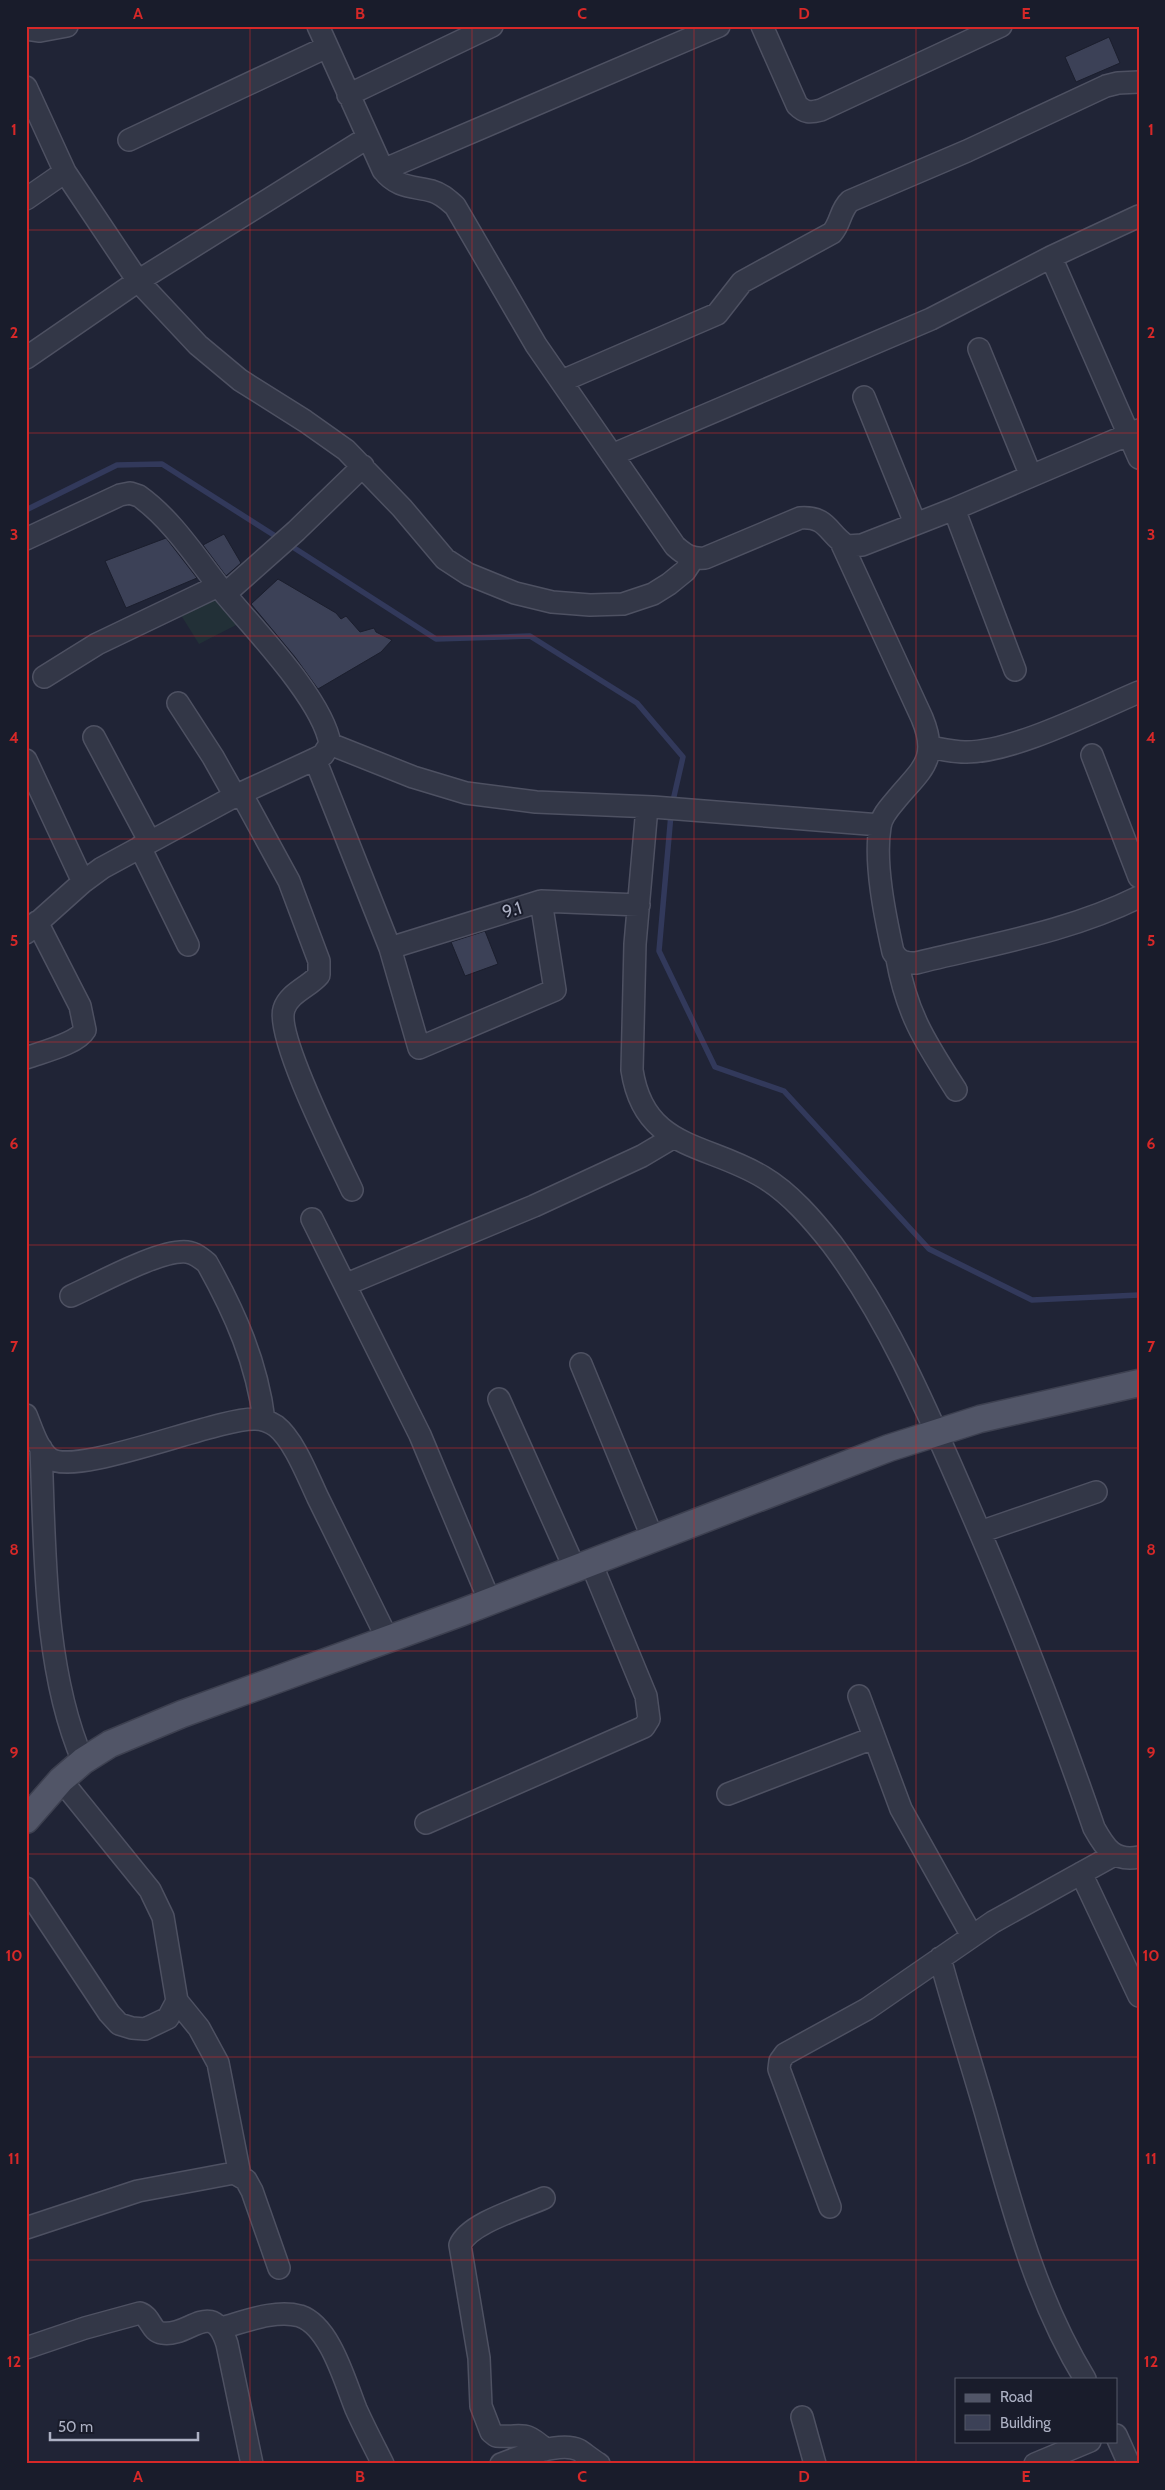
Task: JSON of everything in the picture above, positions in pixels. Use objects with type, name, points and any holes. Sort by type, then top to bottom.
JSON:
[{"type":"main road","points":[[26,1820],[61,1780],[83,1761],[110,1744],[182,1714],[490,1602],[856,1460],[936,1432],[1037,1405],[1139,1383]]},
{"type":"street","points":[[26,29],[40,31],[67,26]]},
{"type":"street","points":[[318,26],[383,170],[396,183],[434,191],[445,197],[455,206],[510,304],[675,546],[693,559]]},
{"type":"street","points":[[348,95],[463,33],[492,26]]},
{"type":"street","points":[[383,170],[719,26]]},
{"type":"street","points":[[762,26],[797,104],[802,110],[810,113],[829,106],[1001,26]]},
{"type":"street","points":[[129,140],[327,47]]},
{"type":"street","points":[[562,381],[717,314],[742,282],[832,233],[837,227],[844,206],[850,202],[967,151],[1106,86],[1118,83],[1139,82]]},
{"type":"street","points":[[26,87],[65,172],[138,281],[198,344],[240,380],[306,421],[346,450],[363,466],[445,559],[468,574],[515,593],[552,602],[590,605],[623,604],[653,594],[669,584],[685,571],[693,559],[717,554],[805,518],[819,520],[841,542],[928,732],[929,758],[923,768],[886,811],[880,825],[879,846],[883,900],[893,952],[898,959],[905,963],[916,962],[1027,938],[1079,923],[1139,897]]},
{"type":"street","points":[[26,358],[138,281],[367,138]]},
{"type":"street","points":[[26,199],[65,172]]},
{"type":"street","points":[[612,455],[931,319],[1051,257],[1139,216]]},
{"type":"street","points":[[1051,257],[1134,432],[1139,458]]},
{"type":"street","points":[[979,349],[1031,476]]},
{"type":"street","points":[[864,397],[916,523]]},
{"type":"street","points":[[841,542],[854,547],[954,509],[1134,432]]},
{"type":"street","points":[[44,677],[97,644],[222,590],[251,571],[296,531],[363,466]]},
{"type":"street","points":[[26,538],[102,502],[130,493],[147,501],[276,654],[304,691],[324,725],[330,744],[323,755],[238,795],[102,868],[83,882],[32,927],[80,1006],[85,1030],[81,1036],[72,1041],[26,1058]]},
{"type":"street","points":[[954,509],[1015,670]]},
{"type":"street","points":[[930,747],[965,752],[988,750],[1062,725],[1139,692]]},
{"type":"street","points":[[178,703],[238,795],[289,881],[319,961],[319,975],[286,1004],[283,1011],[284,1028],[294,1058],[352,1190]]},
{"type":"street","points":[[94,737],[145,845],[188,945]]},
{"type":"street","points":[[330,744],[413,777],[466,793],[536,802],[650,807],[880,825]]},
{"type":"street","points":[[1092,755],[1139,877]]},
{"type":"street","points":[[315,759],[390,948],[420,1048],[555,990],[541,901]]},
{"type":"street","points":[[26,760],[83,882]]},
{"type":"street","points":[[650,807],[635,944],[632,1062],[635,1088],[642,1107],[656,1124],[674,1137],[764,1178],[783,1192],[832,1245],[876,1312],[936,1432],[1030,1653],[1094,1828],[1104,1847],[1114,1855],[1124,1858],[1138,1858]]},
{"type":"street","name":"9.1","points":[[390,948],[541,901],[639,905]]},
{"type":"street","points":[[898,959],[903,992],[915,1021],[956,1090]]},
{"type":"street","points":[[346,1284],[534,1206],[642,1156],[674,1137]]},
{"type":"street","points":[[312,1219],[420,1435],[490,1602]]},
{"type":"street","points":[[71,1296],[159,1256],[188,1252],[197,1255],[207,1263],[241,1330],[254,1368],[264,1420]]},
{"type":"street","points":[[581,1364],[653,1539]]},
{"type":"street","points":[[426,1823],[644,1727],[649,1719],[646,1696],[500,1399]]},
{"type":"street","points":[[26,1415],[41,1448],[50,1458],[60,1463],[74,1462],[237,1421],[264,1420],[276,1426],[289,1441],[388,1640]]},
{"type":"street","points":[[41,1448],[44,1543],[54,1642],[66,1712],[83,1761]]},
{"type":"street","points":[[980,1532],[1096,1492]]},
{"type":"street","points":[[859,1696],[873,1738],[901,1809],[972,1936]]},
{"type":"street","points":[[728,1794],[873,1738]]},
{"type":"street","points":[[61,1780],[144,1882],[159,1904],[177,2001],[200,2028],[218,2063],[240,2176]]},
{"type":"street","points":[[830,2207],[781,2075],[780,2061],[785,2054],[867,2008],[972,1936],[1114,1855]]},
{"type":"street","points":[[1080,1873],[1139,1996]]},
{"type":"street","points":[[26,1888],[96,1996],[120,2024],[132,2028],[145,2029],[158,2024],[168,2018],[177,2001]]},
{"type":"street","points":[[940,1958],[1021,2238],[1045,2304],[1066,2349],[1084,2378]]},
{"type":"street","points":[[26,2228],[138,2191],[223,2174],[240,2176],[246,2180],[261,2211],[279,2268]]},
{"type":"street","points":[[544,2198],[484,2224],[462,2238],[460,2245],[479,2358],[481,2406],[488,2425],[496,2436],[525,2435],[546,2450]]},
{"type":"street","points":[[26,2348],[84,2328],[140,2313],[147,2315],[155,2330],[166,2334],[207,2322],[215,2323],[221,2328],[227,2344],[252,2464]]},
{"type":"street","points":[[221,2328],[276,2316],[298,2316],[308,2320],[323,2336],[338,2362],[357,2410],[383,2464]]},
{"type":"street","points":[[802,2416],[815,2464]]},
{"type":"street","points":[[1118,2439],[1129,2464]]},
{"type":"street","points":[[1035,2464],[1088,2442]]},
{"type":"street","points":[[501,2464],[546,2450],[568,2448],[578,2450],[598,2464]]},
{"type":"shaded area","points":[[207,591],[242,622],[199,644],[176,607]]},
{"type":"building","points":[[1109,37],[1120,63],[1076,82],[1065,57]]},
{"type":"building","points":[[224,534],[241,563],[226,576],[203,545]]},
{"type":"building","points":[[166,538],[197,578],[126,608],[105,561]]},
{"type":"building","points":[[278,579],[336,613],[341,619],[346,616],[360,632],[374,628],[376,632],[392,640],[381,652],[318,689],[295,657],[251,604]]},
{"type":"building","points":[[485,931],[498,964],[465,976],[451,942]]},
{"type":"waterway","points":[[26,510],[117,465],[162,464],[280,539]]},
{"type":"waterway","points":[[288,544],[436,639],[530,636],[637,703],[683,757],[672,805]]},
{"type":"waterway","points":[[671,814],[659,951],[715,1067],[784,1091],[929,1249],[1032,1300],[1139,1295]]}]
